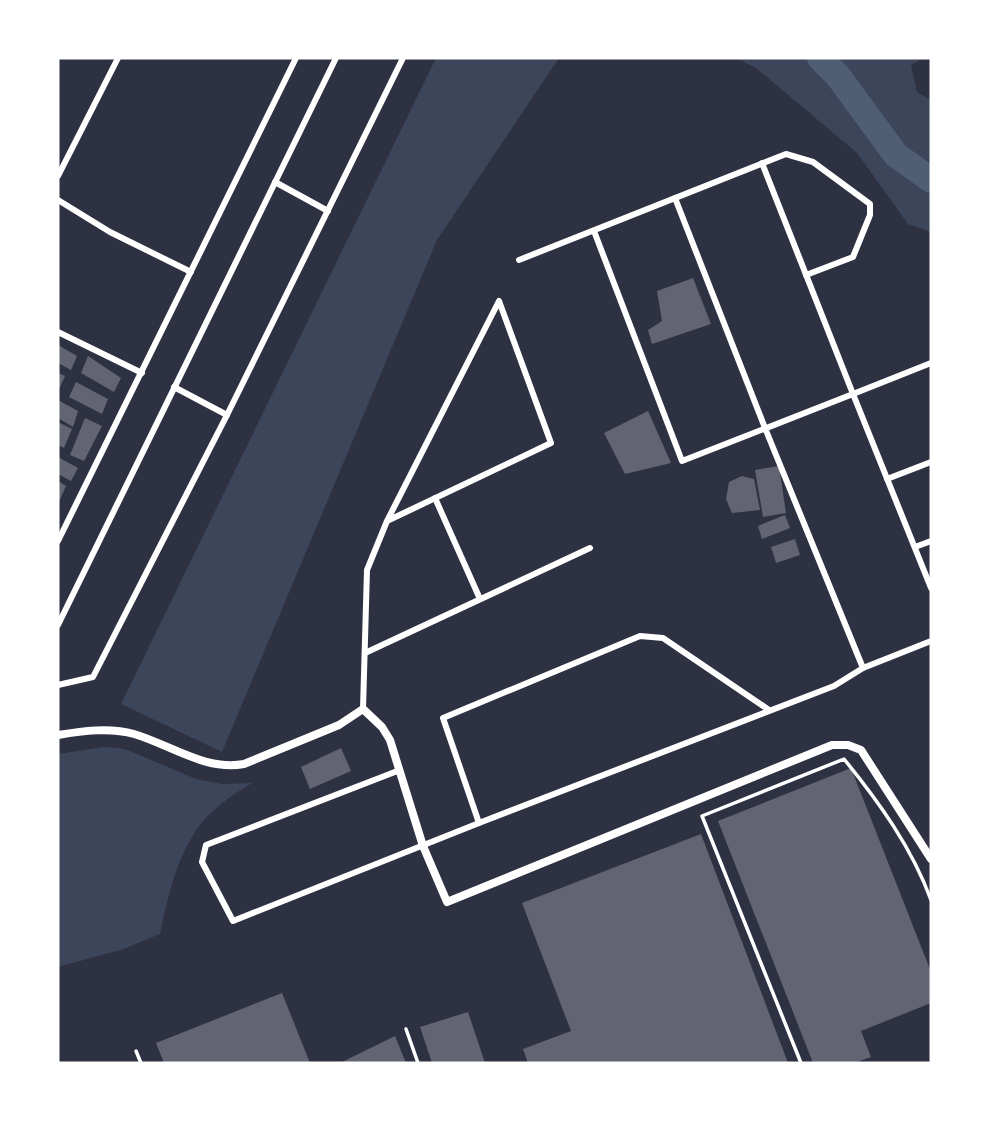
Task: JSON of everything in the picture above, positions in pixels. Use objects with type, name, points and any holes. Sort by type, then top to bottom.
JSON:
[{"type":"street","points":[[58,176],[118,58]]},
{"type":"street","points":[[58,541],[296,58]]},
{"type":"street","points":[[58,625],[336,58]]},
{"type":"street","points":[[58,685],[93,677],[227,415],[403,58]]},
{"type":"street","points":[[519,260],[786,153],[813,162],[870,204],[870,215],[853,257],[806,275]]},
{"type":"street","points":[[762,163],[931,588]]},
{"type":"street","points":[[275,182],[328,211]]},
{"type":"street","points":[[676,198],[765,428],[863,668]]},
{"type":"street","points":[[58,200],[110,232],[191,272]]},
{"type":"street","points":[[594,231],[682,461],[931,363]]},
{"type":"street","points":[[387,522],[551,443],[499,301],[387,522],[367,569],[363,709],[382,727],[390,740],[423,846],[446,902],[832,746],[848,745],[861,750],[931,859]]},
{"type":"street","points":[[58,331],[142,373]]},
{"type":"street","points":[[174,387],[227,415]]},
{"type":"street","points":[[887,480],[931,462]]},
{"type":"street","points":[[435,498],[480,599]]},
{"type":"street","points":[[915,547],[931,541]]},
{"type":"street","points":[[365,653],[590,548]]},
{"type":"street","points":[[479,823],[443,718],[640,636],[663,638],[769,710]]},
{"type":"street","points":[[400,770],[205,845],[202,862],[233,921],[834,685],[863,668],[931,641]]},
{"type":"street","points":[[58,735],[81,731],[133,733],[205,762],[228,767],[244,764],[339,725],[363,709]]},
{"type":"lane","points":[[801,1063],[702,816],[844,759],[878,801],[922,875],[931,900]]},
{"type":"lane","points":[[406,1029],[418,1063]]},
{"type":"lane","points":[[136,1051],[141,1063]]},
{"type":"shaded area","points":[[436,58],[559,58],[437,240],[222,752],[121,704]]},
{"type":"shaded area","points":[[736,58],[924,58],[911,65],[917,92],[931,100],[931,232],[908,224],[857,153],[756,68]]},
{"type":"shaded area","points":[[104,747],[125,749],[196,779],[222,784],[252,783],[213,810],[188,843],[169,894],[160,934],[124,949],[58,967],[58,754]]},
{"type":"building","points":[[693,278],[711,324],[652,344],[648,330],[662,321],[657,291]]},
{"type":"building","points":[[58,345],[77,356],[71,370],[58,363]]},
{"type":"building","points":[[88,356],[121,378],[114,392],[81,373]]},
{"type":"building","points":[[58,373],[65,376],[58,392]]},
{"type":"building","points":[[76,382],[108,399],[102,414],[69,397]]},
{"type":"building","points":[[58,400],[78,411],[73,427],[58,418]]},
{"type":"building","points":[[648,411],[671,463],[625,474],[604,433]]},
{"type":"building","points":[[85,418],[102,426],[84,461],[70,455]]},
{"type":"building","points":[[58,422],[72,429],[64,448],[58,445]]},
{"type":"building","points":[[58,457],[78,468],[71,481],[58,474]]},
{"type":"building","points":[[779,466],[786,513],[763,517],[755,470]]},
{"type":"building","points":[[742,476],[754,479],[760,510],[732,513],[726,499],[729,482]]},
{"type":"building","points":[[58,481],[66,486],[58,504]]},
{"type":"building","points":[[785,515],[790,528],[762,539],[758,526]]},
{"type":"building","points":[[795,539],[800,555],[776,563],[771,547]]},
{"type":"building","points":[[341,748],[351,771],[310,789],[301,767]]},
{"type":"building","points":[[851,768],[931,972],[931,1003],[861,1031],[871,1057],[854,1063],[813,1063],[718,821]]},
{"type":"building","points":[[701,834],[788,1063],[528,1063],[523,1049],[571,1031],[522,903]]},
{"type":"building","points":[[282,993],[310,1063],[164,1063],[156,1043]]},
{"type":"building","points":[[468,1012],[485,1063],[432,1063],[420,1027]]},
{"type":"building","points":[[395,1036],[406,1063],[340,1063]]},
{"type":"waterway","points":[[820,58],[838,76],[896,155],[931,180]]}]
